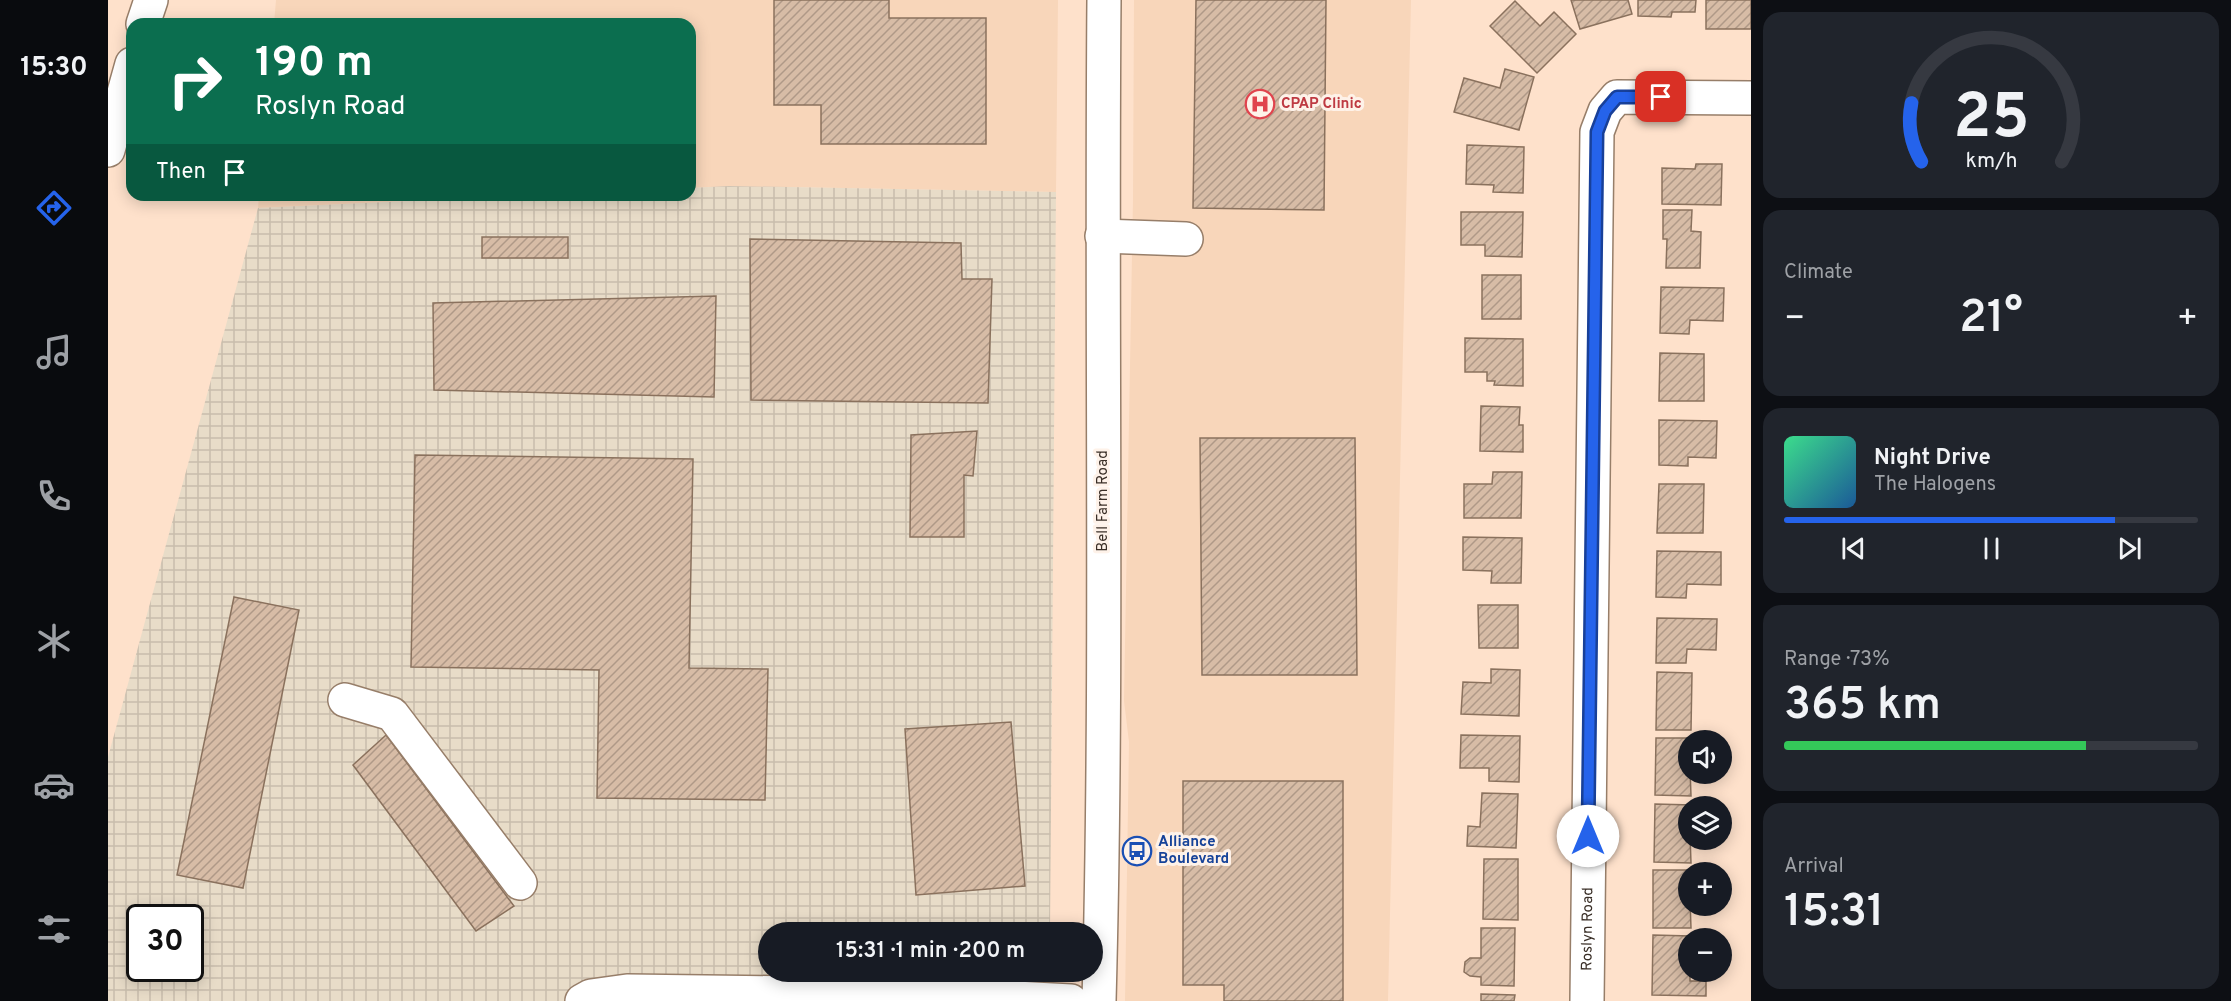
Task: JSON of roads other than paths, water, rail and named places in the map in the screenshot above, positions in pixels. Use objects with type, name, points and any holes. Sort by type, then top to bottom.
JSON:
[{"type":"main road","points":[[145,18],[151,0]]},
{"type":"main road","name":"Bell Farm Road","points":[[1099,1001],[1104,580],[1102,236],[1104,0]]},
{"type":"main road","points":[[108,150],[126,86]]},
{"type":"main road","name":"Roslyn Road","points":[[1587,1001],[1597,132],[1605,111],[1617,97],[1751,98]]},
{"type":"main road","points":[[1102,236],[1186,239]]},
{"type":"main road","points":[[345,700],[392,714],[520,883]]},
{"type":"main road","points":[[582,1001],[591,996],[627,991],[963,994],[1071,1001]]},
{"type":"place","name":"CPAP Clinic","points":[[1260,104]]},
{"type":"place","name":"Alliance Boulevard","points":[[1137,851]]}]
